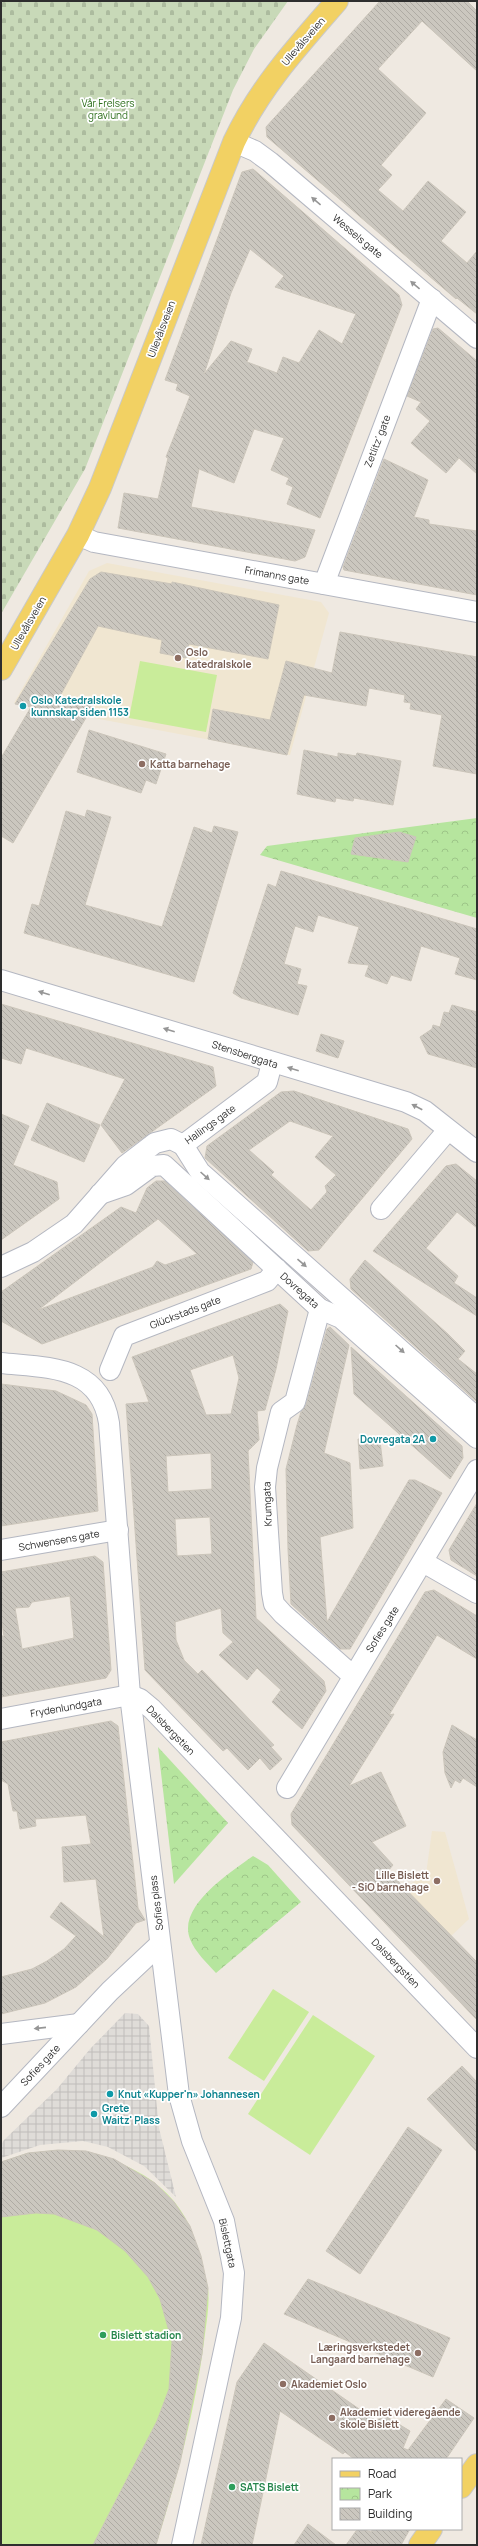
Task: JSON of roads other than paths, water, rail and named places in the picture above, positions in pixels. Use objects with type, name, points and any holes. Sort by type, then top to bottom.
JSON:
[{"type":"main road","name":"Ullevålsveien","points":[[1,669],[78,535],[100,488],[234,142],[248,111],[266,84],[337,1]]},
{"type":"main road","points":[[462,2486],[477,2465]]},
{"type":"main road","points":[[420,2545],[430,2530]]},
{"type":"street","name":"Wessels gate","points":[[234,142],[255,151],[270,162],[477,338]]},
{"type":"street","name":"Zetlitz’ gate","points":[[324,584],[432,299]]},
{"type":"street","name":"Frimanns gate","points":[[78,535],[94,542],[477,612]]},
{"type":"street","name":"Stensberggata","points":[[1,980],[272,1063],[406,1102],[425,1111],[477,1152]]},
{"type":"street","name":"Hallings gate","points":[[1,1266],[33,1252],[74,1224],[125,1166],[155,1143],[171,1139],[183,1144],[268,1082],[272,1063]]},
{"type":"street","points":[[381,1209],[448,1130]]},
{"type":"street","points":[[183,1144],[200,1172],[477,1418]]},
{"type":"street","name":"Hallings gate","points":[[100,1194],[126,1185],[152,1166],[164,1166]]},
{"type":"street","name":"Dovregata","points":[[164,1166],[320,1309],[341,1318],[477,1438]]},
{"type":"street","name":"Glückstads gate","points":[[110,1370],[124,1336],[267,1281],[276,1269]]},
{"type":"street","name":"Krumgata","points":[[320,1309],[295,1402],[281,1412],[267,1468],[265,1487],[274,1604],[283,1614],[353,1676]]},
{"type":"street","points":[[1,1363],[55,1369],[72,1373],[95,1388],[103,1399],[109,1423],[130,1695]]},
{"type":"street","name":"Sofies gate","points":[[287,1788],[353,1676],[424,1562],[477,1470]]},
{"type":"street","name":"Schwensens gate","points":[[1,1550],[118,1530]]},
{"type":"street","points":[[424,1562],[477,1593]]},
{"type":"street","name":"Frydenlundgata","points":[[1,1718],[130,1695]]},
{"type":"street","name":"Sofies plass","points":[[79,2024],[160,1944],[130,1695]]},
{"type":"street","name":"Dalsbergstien","points":[[130,1695],[140,1699],[152,1708],[477,2048]]},
{"type":"street","name":"Bislettgata","points":[[160,1944],[181,2103],[192,2140],[224,2221],[234,2273],[231,2318],[182,2545]]},
{"type":"street","points":[[1,2034],[79,2024]]},
{"type":"street","name":"Sofies gate","points":[[1,2106],[79,2024]]},
{"type":"place","name":"Oslo katedralskole","points":[[178,658]]},
{"type":"place","name":"Oslo Katedralskole kunnskap siden 1153","points":[[23,706]]},
{"type":"place","name":"Katta barnehage","points":[[142,764]]},
{"type":"place","name":"Dovregata 2A","points":[[433,1439]]},
{"type":"place","name":"Lille Bislett - SiO barnehage","points":[[437,1881]]},
{"type":"place","name":"Knut «Kupper'n» Johannesen","points":[[110,2094]]},
{"type":"place","name":"Grete Waitz' Plass","points":[[94,2114]]},
{"type":"place","name":"Bislett stadion","points":[[103,2335]]},
{"type":"place","name":"Læringsverkstedet Langaard barnehage","points":[[418,2353]]},
{"type":"place","name":"Akademiet Oslo","points":[[283,2384]]},
{"type":"place","name":"Akademiet videregående skole Bislett","points":[[332,2418]]},
{"type":"place","name":"SATS Bislett","points":[[232,2487]]},
{"type":"park label","name":"Vår Frelsers gravlund","points":[[108,108]]}]
